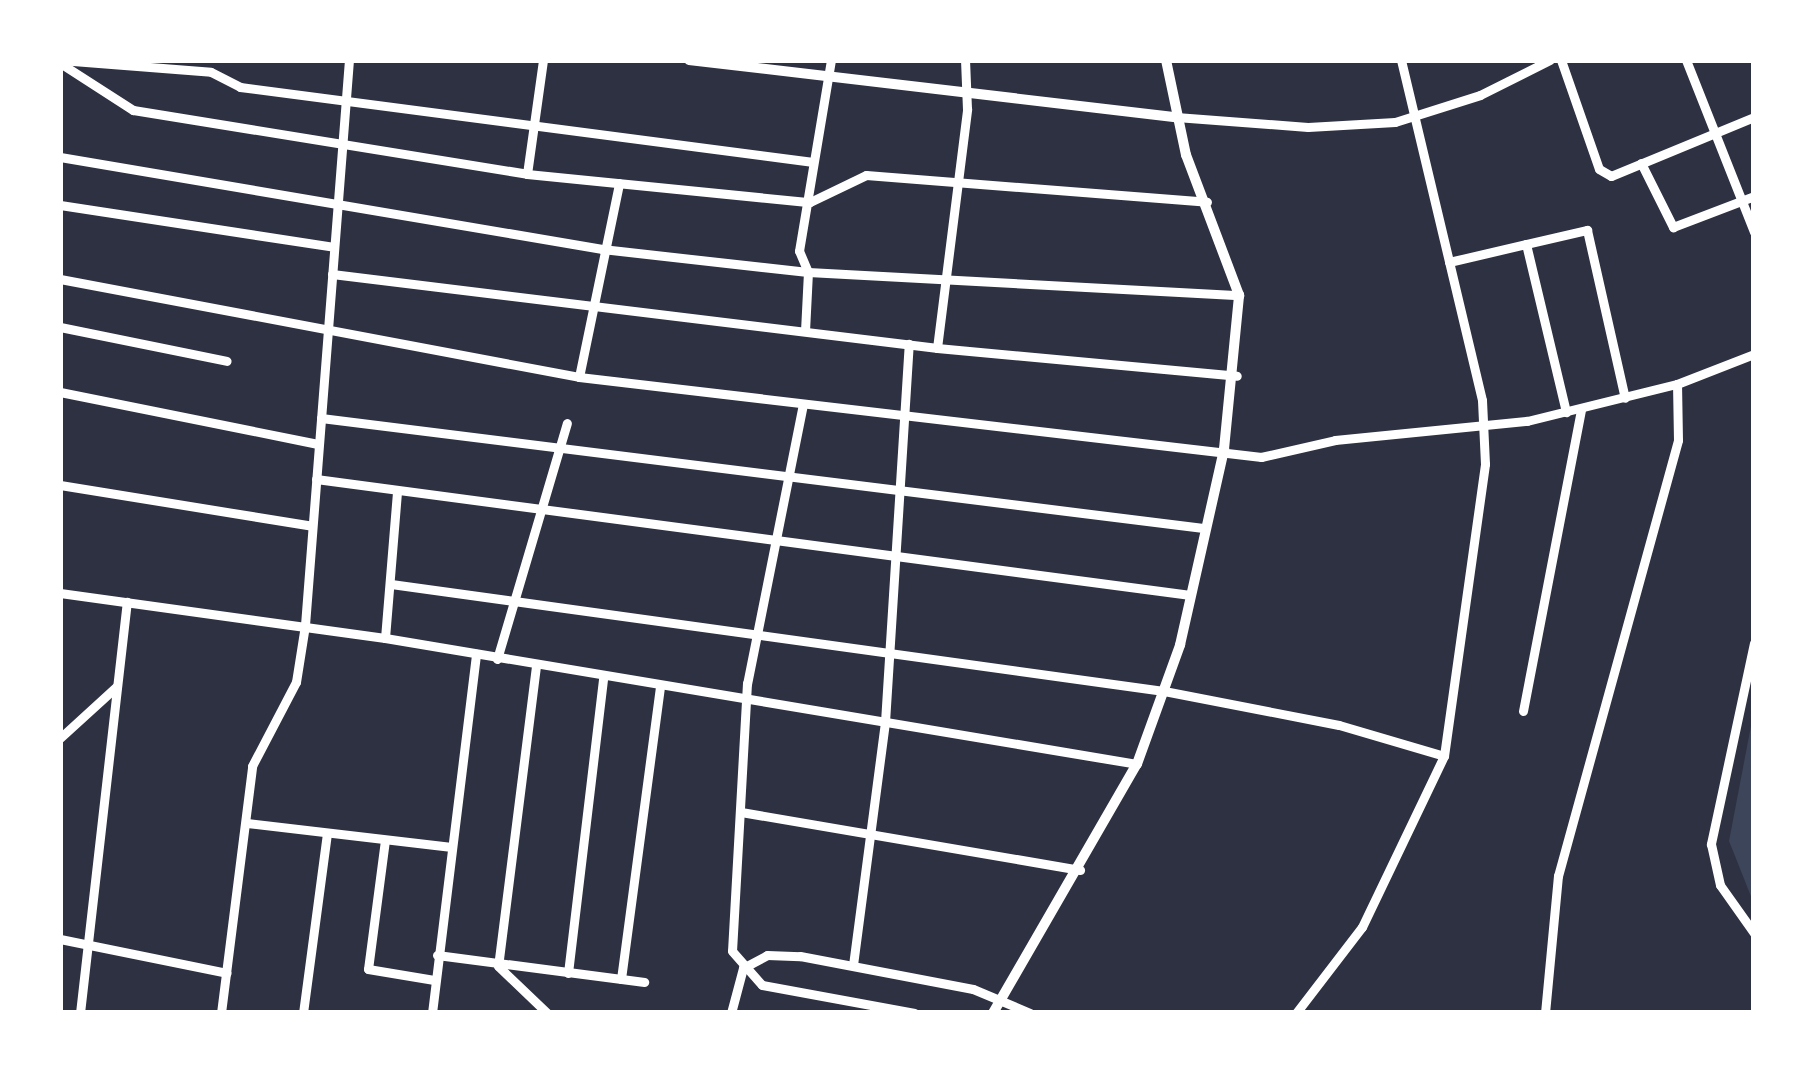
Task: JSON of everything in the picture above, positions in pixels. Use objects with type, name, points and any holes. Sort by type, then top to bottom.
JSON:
[{"type":"street","points":[[221,1013],[258,742],[296,682],[305,625],[349,60]]},
{"type":"street","points":[[527,174],[543,60]]},
{"type":"street","points":[[689,60],[1175,117],[1322,128],[1415,119],[1550,60]]},
{"type":"street","points":[[805,331],[808,272],[800,251],[831,60]]},
{"type":"street","points":[[937,349],[967,90],[965,60]]},
{"type":"street","points":[[993,1013],[1080,870],[1137,764],[1164,691],[1224,449],[1237,376],[1239,296],[1175,117],[1166,60]]},
{"type":"street","points":[[1296,1013],[1362,927],[1444,757],[1485,429],[1401,60]]},
{"type":"street","points":[[1561,60],[1600,169],[1611,176],[1754,117]]},
{"type":"street","points":[[1686,60],[1754,232]]},
{"type":"street","points":[[60,62],[211,66],[240,87],[813,162]]},
{"type":"street","points":[[60,62],[133,110],[527,174],[810,202],[866,175],[1207,202]]},
{"type":"street","points":[[60,157],[602,249],[808,272],[1239,296]]},
{"type":"street","points":[[1641,163],[1673,227],[1754,196]]},
{"type":"street","points":[[579,377],[590,305],[619,183]]},
{"type":"street","points":[[60,205],[334,247]]},
{"type":"street","points":[[1449,262],[1587,230],[1625,398]]},
{"type":"street","points":[[1526,244],[1566,412]]},
{"type":"street","points":[[332,274],[937,349],[1237,376]]},
{"type":"street","points":[[60,279],[579,377],[1224,449],[1261,457],[1335,440],[1485,429],[1581,409],[1677,384],[1754,354]]},
{"type":"street","points":[[60,327],[227,361]]},
{"type":"street","points":[[853,965],[885,722],[891,559],[909,344]]},
{"type":"street","points":[[1545,1013],[1558,876],[1678,440],[1677,384]]},
{"type":"street","points":[[60,392],[318,444]]},
{"type":"street","points":[[803,404],[794,473],[770,543],[754,634],[730,931],[743,968],[762,985],[914,1013]]},
{"type":"street","points":[[1523,711],[1581,409]]},
{"type":"street","points":[[321,418],[554,451],[794,473],[1203,528]]},
{"type":"street","points":[[497,658],[510,599],[567,422]]},
{"type":"street","points":[[316,479],[770,543],[1190,595]]},
{"type":"street","points":[[60,484],[313,526]]},
{"type":"street","points":[[385,638],[397,491]]},
{"type":"street","points":[[391,584],[1164,691],[1339,725],[1444,757]]},
{"type":"street","points":[[60,593],[305,625],[748,703],[1137,764]]},
{"type":"street","points":[[80,1013],[127,602]]},
{"type":"street","points":[[1754,643],[1711,844],[1720,885],[1754,933]]},
{"type":"street","points":[[432,1013],[476,655]]},
{"type":"street","points":[[498,966],[536,666]]},
{"type":"street","points":[[568,973],[603,678]]},
{"type":"street","points":[[60,738],[118,684]]},
{"type":"street","points":[[621,979],[660,687]]},
{"type":"street","points":[[742,812],[1080,870]]},
{"type":"street","points":[[247,823],[452,847]]},
{"type":"street","points":[[303,1013],[327,834]]},
{"type":"street","points":[[385,840],[368,962],[375,975],[434,980]]},
{"type":"street","points":[[60,939],[226,973]]},
{"type":"street","points":[[437,955],[644,982]]},
{"type":"street","points":[[730,1013],[743,968],[767,955],[853,965],[1001,999],[1030,1013]]},
{"type":"street","points":[[498,966],[547,1013]]},
{"type":"shaded area","points":[[1754,710],[1754,904],[1729,841]]}]
